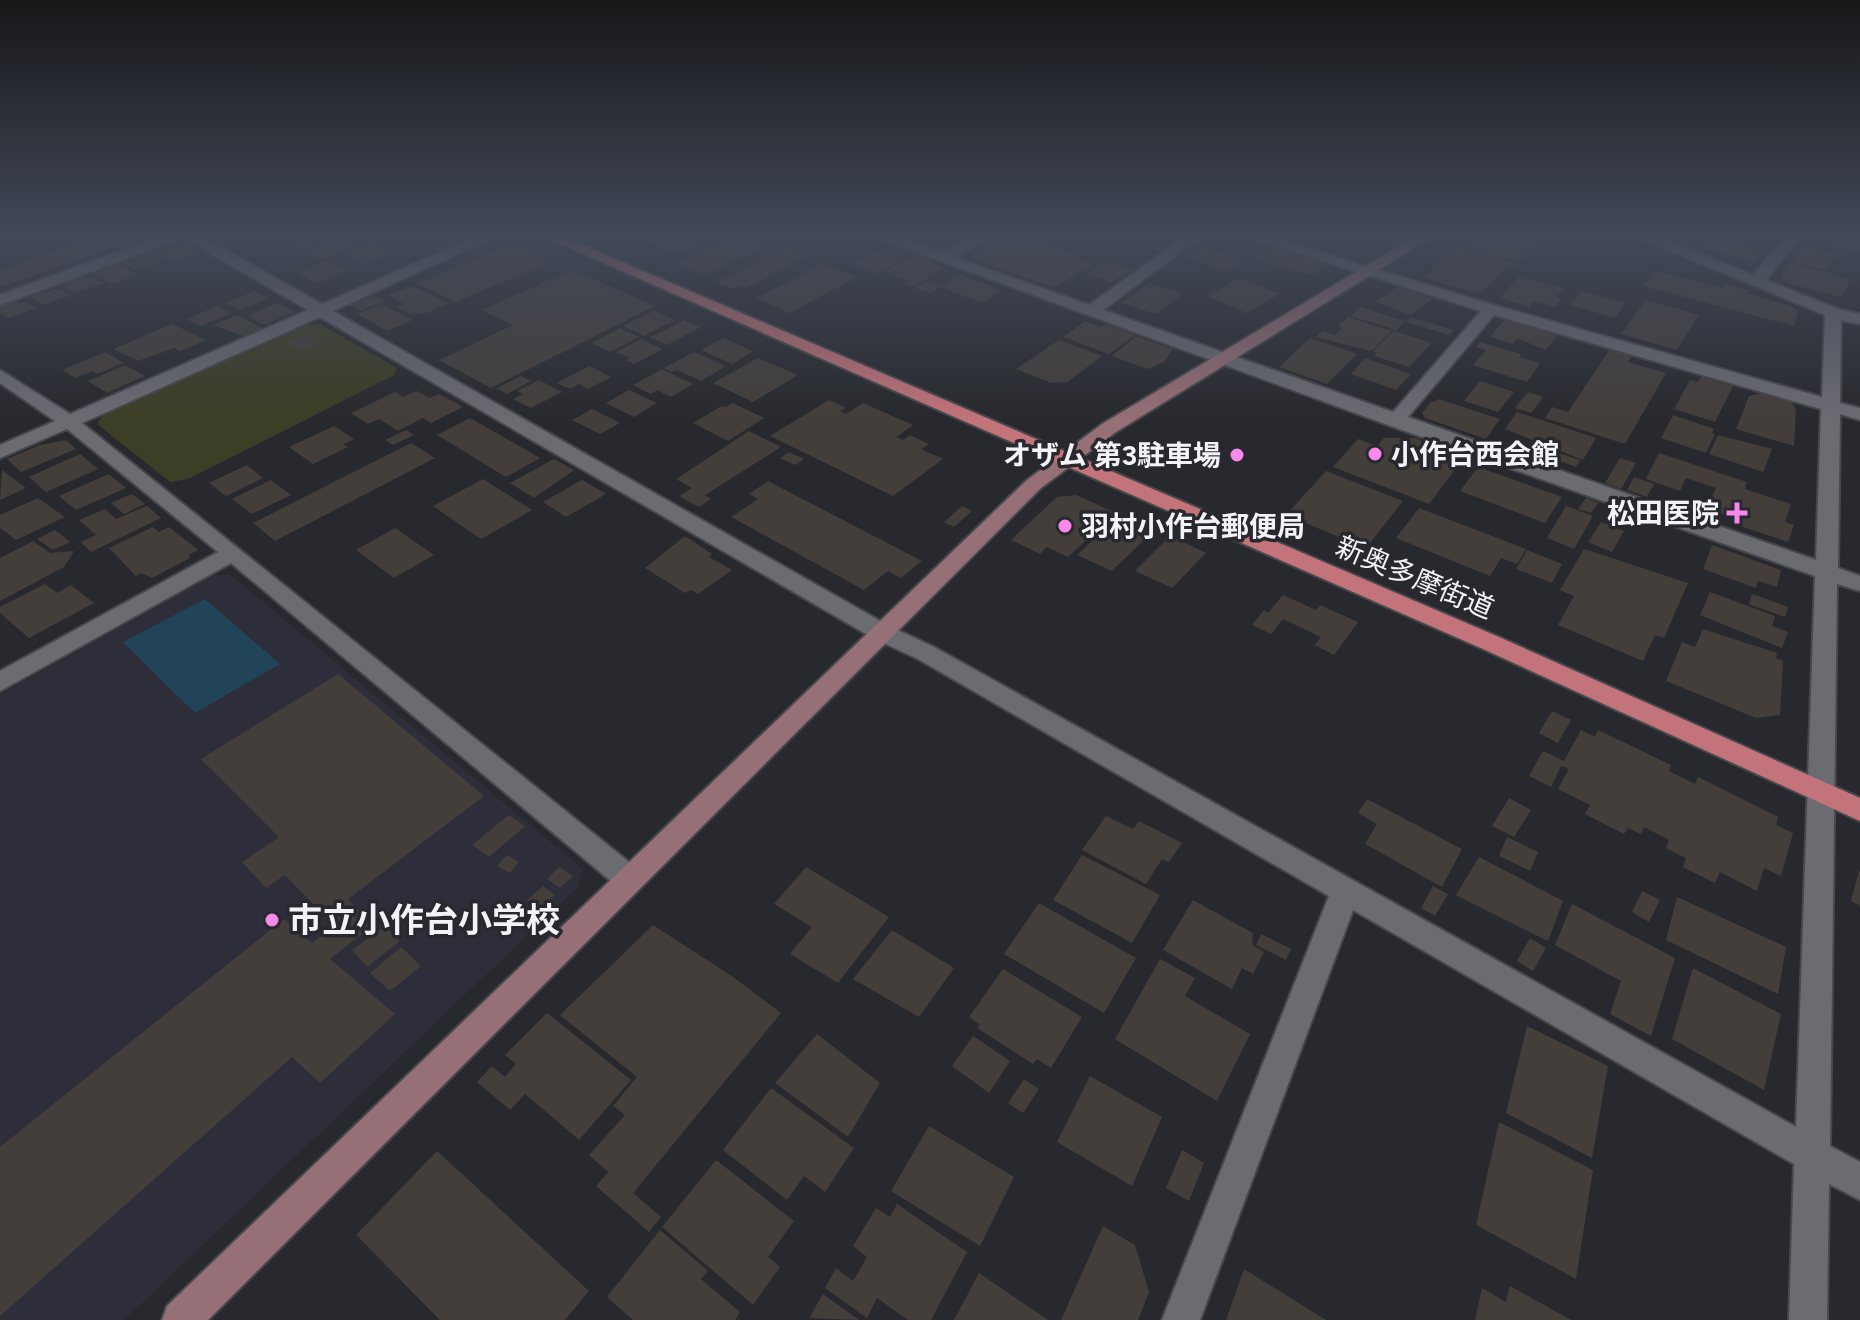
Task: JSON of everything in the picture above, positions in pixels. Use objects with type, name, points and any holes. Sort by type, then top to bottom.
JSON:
[{"type":"main road","name":"新奥多摩街道","points":[[690,297],[1491,643],[1860,810]]},
{"type":"street","points":[[294,297],[881,632],[926,653],[1860,1182]]},
{"type":"street","points":[[0,452],[352,297]]},
{"type":"street","points":[[1050,297],[1860,584]]},
{"type":"street","points":[[1091,311],[1111,297]]},
{"type":"street","points":[[181,1320],[1034,484],[1109,428],[1328,297]]},
{"type":"street","points":[[1452,297],[1860,414]]},
{"type":"street","points":[[1794,297],[1833,313],[1860,319]]},
{"type":"street","points":[[1395,421],[1491,309]]},
{"type":"street","points":[[1808,1320],[1833,313]]},
{"type":"street","points":[[0,375],[68,421],[233,553],[629,879]]},
{"type":"street","points":[[0,682],[233,553]]},
{"type":"street","points":[[1181,1320],[1346,890]]},
{"type":"shaded area","name":"市立小作台小学校","points":[[213,575],[231,575],[582,868],[579,886],[124,1320],[0,1320],[0,695]]},
{"type":"green space","points":[[320,324],[397,368],[394,375],[188,479],[170,482],[97,424],[103,415],[305,325]]},
{"type":"water","points":[[205,599],[280,664],[195,713],[123,642]]},
{"type":"building","points":[[30,297],[67,297],[44,305]]},
{"type":"building","points":[[241,297],[269,298],[240,310],[225,303]]},
{"type":"building","points":[[373,297],[384,301],[361,311],[349,305]]},
{"type":"building","points":[[391,297],[435,297],[448,303],[427,313],[409,314],[396,307],[404,304]]},
{"type":"building","points":[[445,297],[469,297],[456,302]]},
{"type":"building","points":[[511,297],[633,297],[655,306],[491,388],[439,360],[513,325],[481,310]]},
{"type":"building","points":[[759,297],[821,297],[790,313],[756,298]]},
{"type":"building","points":[[966,297],[992,297],[982,303]]},
{"type":"building","points":[[1131,297],[1179,297],[1156,314],[1122,303]]},
{"type":"building","points":[[1208,297],[1275,297],[1247,313]]},
{"type":"building","points":[[1383,297],[1432,299],[1410,315],[1375,302]]},
{"type":"building","points":[[1577,297],[1602,297],[1625,303],[1615,318],[1570,305]]},
{"type":"building","points":[[1683,297],[1757,297],[1792,306],[1798,312],[1794,326]]},
{"type":"building","points":[[1500,298],[1561,299],[1556,307],[1534,301],[1529,307]]},
{"type":"building","points":[[1646,300],[1699,315],[1677,350],[1621,334]]},
{"type":"building","points":[[15,301],[20,304],[26,301],[37,308],[9,318],[0,313],[0,306]]},
{"type":"building","points":[[278,303],[295,312],[264,325],[247,316]]},
{"type":"building","points":[[382,304],[412,320],[387,331],[357,314]]},
{"type":"building","points":[[218,306],[232,313],[201,326],[186,319]]},
{"type":"building","points":[[1360,307],[1405,321],[1396,330],[1351,316]]},
{"type":"building","points":[[654,311],[676,320],[644,336],[623,326]]},
{"type":"building","points":[[237,315],[263,328],[243,336],[213,325]]},
{"type":"building","points":[[1348,317],[1392,331],[1371,351],[1316,337],[1322,331],[1335,335],[1342,328],[1338,326]]},
{"type":"building","points":[[1410,317],[1454,330],[1449,335],[1406,322]]},
{"type":"building","points":[[1506,318],[1558,334],[1546,350],[1517,338],[1513,344],[1490,337]]},
{"type":"building","points":[[684,320],[701,327],[667,345],[650,337]]},
{"type":"building","points":[[1085,321],[1101,327],[1105,324],[1135,335],[1109,354],[1063,337]]},
{"type":"building","points":[[172,324],[206,340],[180,351],[174,348],[138,361],[113,349]]},
{"type":"building","points":[[620,328],[639,337],[610,352],[592,343]]},
{"type":"building","points":[[1394,331],[1432,343],[1409,367],[1374,356],[1377,353],[1373,351]]},
{"type":"building","points":[[307,335],[319,342],[299,351],[287,343]]},
{"type":"building","points":[[1136,336],[1173,349],[1164,362],[1147,369],[1112,356]]},
{"type":"building","points":[[723,338],[753,351],[732,364],[701,350]]},
{"type":"building","points":[[1310,338],[1357,354],[1327,384],[1279,367]]},
{"type":"building","points":[[641,339],[663,349],[634,364],[626,360],[630,358],[616,352]]},
{"type":"building","points":[[1059,340],[1102,356],[1067,382],[1051,383],[1016,369]]},
{"type":"building","points":[[1480,342],[1540,363],[1527,382],[1473,365],[1486,350],[1476,347]]},
{"type":"building","points":[[1610,349],[1632,356],[1628,362],[1666,373],[1625,444],[1545,418],[1552,407],[1568,412]]},
{"type":"building","points":[[105,352],[124,363],[97,374],[92,371],[75,378],[62,370]]},
{"type":"building","points":[[694,352],[726,366],[701,381],[678,370],[671,372],[664,368]]},
{"type":"building","points":[[758,358],[798,375],[753,402],[713,383]]},
{"type":"building","points":[[1365,358],[1411,374],[1396,390],[1351,374]]},
{"type":"building","points":[[125,365],[145,376],[107,393],[88,381]]},
{"type":"building","points":[[589,366],[611,377],[588,389],[579,384],[570,389],[557,383]]},
{"type":"building","points":[[662,369],[693,384],[671,397],[657,390],[651,394],[633,385]]},
{"type":"building","points":[[521,376],[531,381],[507,394],[497,388]]},
{"type":"building","points":[[1701,377],[1733,386],[1715,422],[1674,409],[1690,380],[1698,382]]},
{"type":"building","points":[[539,380],[562,392],[531,408],[513,399],[523,394],[517,391]]},
{"type":"building","points":[[1480,381],[1514,392],[1498,412],[1464,401]]},
{"type":"building","points":[[629,390],[657,403],[634,417],[606,403]]},
{"type":"building","points":[[417,391],[430,398],[439,394],[463,407],[431,423],[423,418],[398,431],[379,419],[368,424],[351,413],[395,392],[403,397]]},
{"type":"building","points":[[1528,392],[1543,397],[1531,413],[1515,408]]},
{"type":"building","points":[[1761,393],[1791,402],[1796,409],[1794,446],[1736,429],[1749,396]]},
{"type":"building","points":[[1438,399],[1500,419],[1486,439],[1425,418],[1422,413],[1431,401]]},
{"type":"building","points":[[829,400],[846,408],[840,411],[846,414],[863,403],[913,425],[896,437],[903,440],[910,435],[929,444],[921,449],[943,459],[893,496],[770,436]]},
{"type":"building","points":[[733,403],[764,418],[728,441],[693,423],[722,406]]},
{"type":"building","points":[[592,409],[620,423],[600,434],[572,420]]},
{"type":"building","points":[[1517,412],[1596,438],[1583,460],[1505,429]]},
{"type":"building","points":[[1673,415],[1714,429],[1712,433],[1715,434],[1706,453],[1661,438]]},
{"type":"building","points":[[470,418],[540,458],[506,477],[437,435]]},
{"type":"building","points":[[334,426],[354,439],[343,444],[348,447],[313,464],[289,447]]},
{"type":"building","points":[[406,430],[414,435],[393,445],[385,440]]},
{"type":"building","points":[[749,431],[781,447],[705,495],[711,499],[699,507],[679,496],[692,488],[676,479]]},
{"type":"building","points":[[1718,435],[1772,449],[1763,472],[1709,454]]},
{"type":"building","points":[[1384,438],[1415,438],[1465,456],[1429,504],[1333,467],[1358,439],[1377,446]]},
{"type":"building","points":[[66,440],[76,449],[21,472],[7,459],[40,445]]},
{"type":"building","points":[[411,443],[435,458],[275,541],[253,523]]},
{"type":"building","points":[[789,452],[804,459],[795,465],[780,458]]},
{"type":"building","points":[[1558,453],[1580,460],[1576,467],[1554,459]]},
{"type":"building","points":[[1659,453],[1747,482],[1745,489],[1791,504],[1785,522],[1794,525],[1788,542],[1734,524],[1736,519],[1706,509],[1716,488],[1686,478],[1680,491],[1646,479]]},
{"type":"building","points":[[80,454],[98,469],[46,492],[29,477]]},
{"type":"building","points":[[1620,458],[1636,463],[1621,489],[1605,483]]},
{"type":"building","points":[[554,459],[574,470],[534,498],[510,483]]},
{"type":"building","points":[[247,465],[263,478],[226,496],[209,483]]},
{"type":"building","points":[[1478,467],[1562,497],[1545,523],[1460,491]]},
{"type":"building","points":[[2,470],[26,488],[0,500]]},
{"type":"building","points":[[1326,471],[1403,501],[1366,548],[1286,515]]},
{"type":"building","points":[[109,474],[126,488],[76,510],[59,496]]},
{"type":"building","points":[[1634,477],[1654,484],[1647,497],[1627,490]]},
{"type":"building","points":[[483,479],[532,510],[481,539],[433,506]]},
{"type":"building","points":[[271,480],[291,495],[252,514],[232,499]]},
{"type":"building","points":[[582,480],[606,494],[566,517],[543,502]]},
{"type":"building","points":[[768,481],[922,561],[901,578],[888,571],[864,590],[731,517],[758,499],[749,494]]},
{"type":"building","points":[[132,494],[145,504],[124,514],[111,503]]},
{"type":"building","points":[[1076,495],[1116,513],[1068,557],[1047,547],[1040,554],[1011,540],[1057,497]]},
{"type":"building","points":[[38,498],[65,517],[16,540],[0,528],[0,515]]},
{"type":"building","points":[[1586,498],[1598,503],[1591,513],[1578,509]]},
{"type":"building","points":[[147,506],[161,518],[91,552],[81,542],[96,535],[79,520],[105,509],[116,519]]},
{"type":"building","points":[[962,506],[972,511],[954,527],[944,522]]},
{"type":"building","points":[[1566,506],[1593,516],[1574,549],[1547,538]]},
{"type":"building","points":[[1419,508],[1526,549],[1517,564],[1501,558],[1490,576],[1396,538]]},
{"type":"building","points":[[1120,515],[1154,530],[1112,571],[1077,555]]},
{"type":"building","points":[[1601,522],[1624,531],[1612,552],[1588,542]]},
{"type":"building","points":[[153,527],[159,532],[169,527],[198,550],[189,555],[190,558],[152,578],[141,573],[136,576],[109,548]]},
{"type":"building","points":[[395,528],[434,555],[394,578],[356,550]]},
{"type":"building","points":[[55,530],[70,542],[53,550],[37,539]]},
{"type":"building","points":[[685,536],[712,554],[709,557],[732,570],[698,594],[691,590],[685,593],[645,568]]},
{"type":"building","points":[[1170,536],[1206,553],[1172,588],[1135,571]]},
{"type":"building","points":[[33,541],[50,553],[74,551],[64,567],[0,601],[0,558]]},
{"type":"building","points":[[1712,545],[1781,570],[1777,587],[1758,581],[1756,588],[1703,569]]},
{"type":"building","points":[[1584,549],[1688,583],[1664,638],[1655,635],[1643,661],[1558,625],[1574,596],[1560,590]]},
{"type":"building","points":[[1527,550],[1562,564],[1552,583],[1516,569]]},
{"type":"building","points":[[45,584],[57,593],[71,585],[94,603],[29,638],[0,613],[0,607]]},
{"type":"building","points":[[1710,592],[1775,616],[1772,626],[1788,632],[1782,648],[1700,615]]},
{"type":"building","points":[[1752,594],[1788,607],[1785,617],[1749,604]]},
{"type":"building","points":[[1283,595],[1316,610],[1320,605],[1358,622],[1334,655],[1315,645],[1321,637],[1283,619],[1271,634],[1252,625],[1264,610],[1268,613]]},
{"type":"building","points":[[1703,629],[1777,653],[1776,658],[1783,661],[1780,715],[1756,718],[1666,681],[1682,642],[1695,647]]},
{"type":"building","points":[[338,674],[484,796],[348,899],[373,926],[330,959],[395,1014],[320,1083],[292,1057],[0,1316],[0,1147],[284,919],[312,943],[335,926],[285,875],[266,888],[242,862],[279,837],[201,759]]},
{"type":"building","points":[[1552,711],[1571,720],[1558,743],[1539,733]]},
{"type":"building","points":[[1581,730],[1595,737],[1598,730],[1671,765],[1669,771],[1695,784],[1698,777],[1778,817],[1776,825],[1793,833],[1781,876],[1764,868],[1757,891],[1720,872],[1715,883],[1683,867],[1686,858],[1666,848],[1669,840],[1644,827],[1641,834],[1628,828],[1624,834],[1585,814],[1590,805],[1558,789],[1569,769],[1561,766],[1551,787],[1529,776],[1543,751],[1564,761]]},
{"type":"building","points":[[1509,798],[1531,810],[1514,837],[1492,826]]},
{"type":"building","points":[[1367,799],[1462,849],[1442,887],[1365,844],[1377,824],[1358,813]]},
{"type":"building","points":[[509,815],[525,826],[489,857],[472,845]]},
{"type":"building","points":[[1106,816],[1133,829],[1139,821],[1182,843],[1169,862],[1162,859],[1146,884],[1082,850]]},
{"type":"building","points":[[1507,837],[1538,852],[1530,871],[1499,856]]},
{"type":"building","points":[[507,855],[519,862],[510,873],[497,866]]},
{"type":"building","points":[[1082,855],[1160,895],[1132,943],[1053,900]]},
{"type":"building","points":[[1479,857],[1563,901],[1548,941],[1456,895]]},
{"type":"building","points":[[559,867],[573,876],[560,888],[547,879]]},
{"type":"building","points":[[806,867],[889,917],[838,983],[790,954],[812,927],[774,904]]},
{"type":"building","points":[[1860,871],[1860,906],[1851,901]]},
{"type":"building","points":[[543,886],[555,895],[539,909],[527,900]]},
{"type":"building","points":[[1433,886],[1448,894],[1435,916],[1421,908]]},
{"type":"building","points":[[1642,891],[1660,900],[1649,922],[1632,912]]},
{"type":"building","points":[[1677,897],[1786,947],[1778,994],[1666,940]]},
{"type":"building","points":[[1193,900],[1253,933],[1252,945],[1264,952],[1253,974],[1242,968],[1232,989],[1163,950]]},
{"type":"building","points":[[1039,903],[1136,958],[1104,1013],[1004,954]]},
{"type":"building","points":[[1572,904],[1675,958],[1651,1036],[1610,1014],[1621,981],[1555,945]]},
{"type":"building","points":[[653,925],[733,977],[781,1013],[633,1193],[661,1217],[649,1232],[596,1186],[608,1172],[589,1155],[625,1115],[613,1106],[637,1077],[560,1015]]},
{"type":"building","points":[[385,926],[400,941],[367,967],[352,950]]},
{"type":"building","points":[[892,930],[954,968],[919,1017],[853,979]]},
{"type":"building","points":[[1261,934],[1291,949],[1286,960],[1256,945]]},
{"type":"building","points":[[1530,938],[1546,948],[1533,971],[1517,961]]},
{"type":"building","points":[[401,947],[421,966],[390,991],[370,973]]},
{"type":"building","points":[[1160,959],[1195,978],[1185,996],[1250,1034],[1217,1101],[1115,1039]]},
{"type":"building","points":[[1693,968],[1781,1014],[1764,1090],[1672,1039]]},
{"type":"building","points":[[1003,969],[1082,1017],[1051,1068],[1037,1059],[1033,1064],[977,1028],[980,1025],[969,1017]]},
{"type":"building","points":[[547,1013],[631,1080],[579,1140],[525,1094],[510,1110],[477,1082],[492,1066],[505,1077],[516,1064],[505,1055]]},
{"type":"building","points":[[1527,1026],[1608,1066],[1592,1158],[1506,1113]]},
{"type":"building","points":[[817,1034],[880,1083],[848,1137],[775,1083]]},
{"type":"building","points":[[973,1036],[1010,1061],[989,1093],[952,1066]]},
{"type":"building","points":[[1090,1076],[1162,1117],[1132,1186],[1057,1142]]},
{"type":"building","points":[[1024,1079],[1039,1089],[1023,1113],[1008,1103]]},
{"type":"building","points":[[771,1088],[854,1148],[825,1192],[804,1176],[787,1200],[723,1150]]},
{"type":"building","points":[[1499,1122],[1593,1170],[1576,1279],[1476,1225]]},
{"type":"building","points":[[929,1126],[1014,1177],[980,1246],[891,1191]]},
{"type":"building","points":[[1182,1150],[1204,1163],[1189,1201],[1166,1188]]},
{"type":"building","points":[[437,1151],[589,1291],[565,1320],[440,1320],[356,1235]]},
{"type":"building","points":[[716,1160],[794,1221],[768,1257],[780,1267],[753,1305],[662,1227]]},
{"type":"building","points":[[897,1204],[967,1252],[931,1320],[908,1320],[877,1298],[867,1318],[825,1288],[836,1268],[853,1281],[867,1257],[853,1246],[876,1208],[890,1217]]},
{"type":"building","points":[[1103,1226],[1135,1245],[1149,1292],[1138,1320],[1061,1320]]},
{"type":"building","points":[[660,1230],[708,1271],[701,1279],[740,1312],[735,1320],[633,1320],[607,1297]]},
{"type":"building","points":[[1244,1269],[1326,1320],[1226,1320]]},
{"type":"building","points":[[979,1273],[1048,1320],[954,1320]]},
{"type":"building","points":[[1510,1286],[1571,1320],[1475,1320],[1482,1288],[1506,1302]]},
{"type":"building","points":[[823,1294],[859,1320],[809,1318]]},
{"type":"place","name":"小作台西会館","points":[[1375,454]]},
{"type":"place","name":"オザム 第3駐車場","points":[[1237,455]]},
{"type":"place","name":"松田医院","points":[[1737,513]]},
{"type":"place","name":"羽村小作台郵便局","points":[[1065,526]]},
{"type":"place","name":"市立小作台小学校","points":[[272,920]]}]
